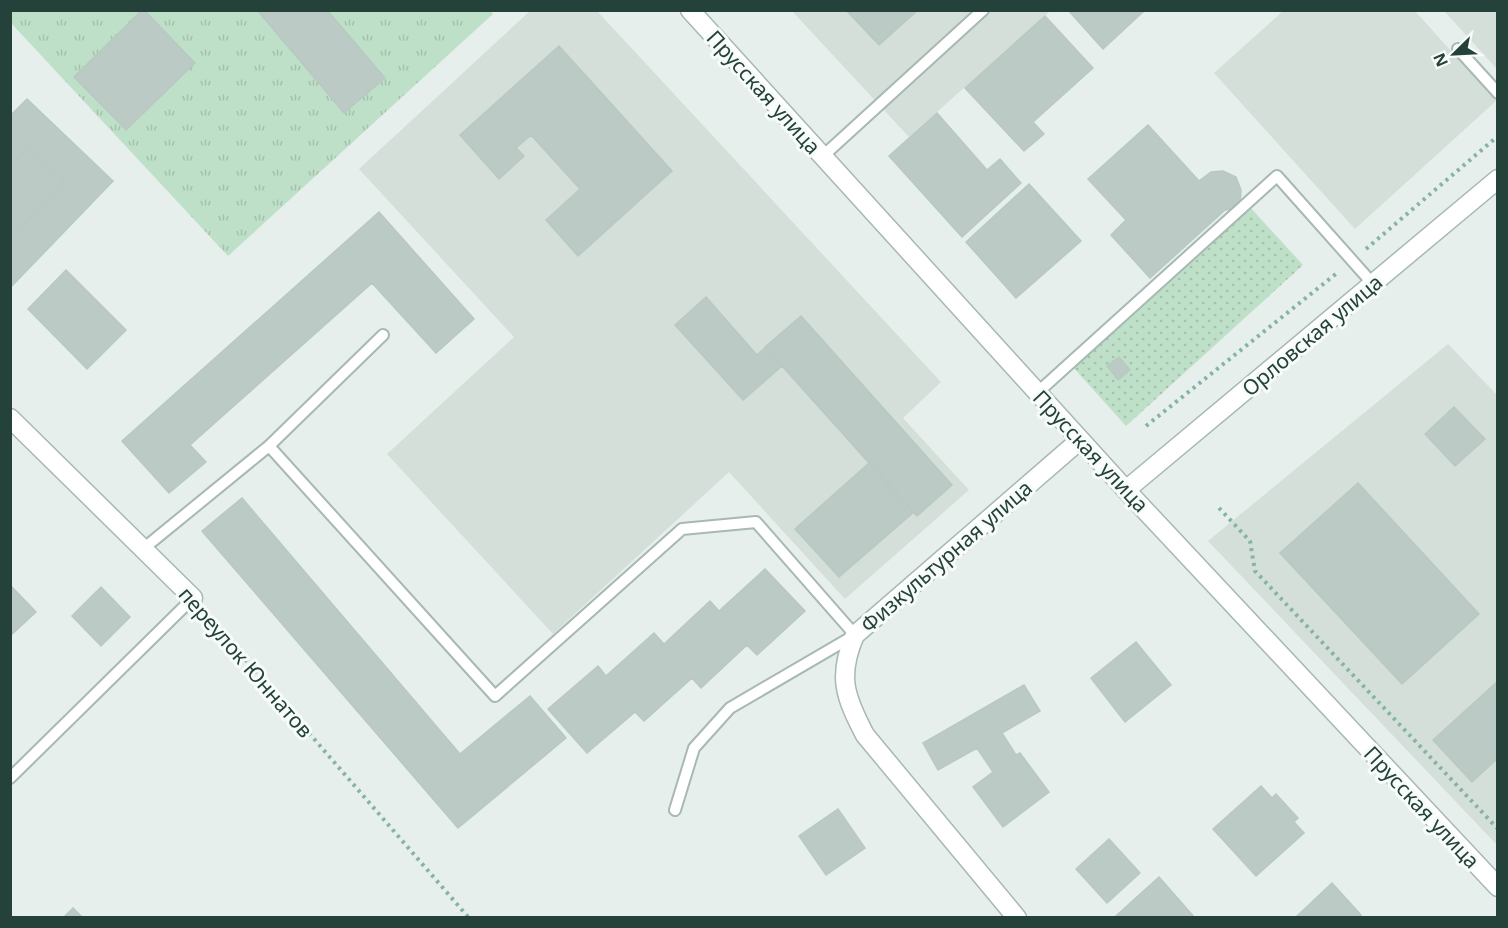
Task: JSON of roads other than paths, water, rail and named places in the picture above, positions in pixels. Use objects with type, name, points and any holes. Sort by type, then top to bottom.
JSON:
[{"type":"street","name":"Прусская улица","points":[[690,10],[1126,490],[1497,887]]},
{"type":"street","name":"Орловская улица","points":[[1126,490],[1496,183]]},
{"type":"street","name":"переулок Юннатов","points":[[10,418],[193,598]]},
{"type":"street","name":"Физкультурная улица","points":[[1017,918],[865,735],[851,708],[844,679],[846,655],[855,635],[1080,440]]},
{"type":"lane","points":[[823,156],[983,10]]},
{"type":"lane","points":[[1458,49],[1497,93]]},
{"type":"lane","points":[[1037,393],[1277,176],[1373,284]]},
{"type":"lane","points":[[143,549],[269,446],[383,335]]},
{"type":"lane","points":[[269,446],[495,696],[682,529],[756,522],[855,635],[730,708],[694,748],[675,810]]},
{"type":"lane","points":[[10,778],[193,598]]}]
